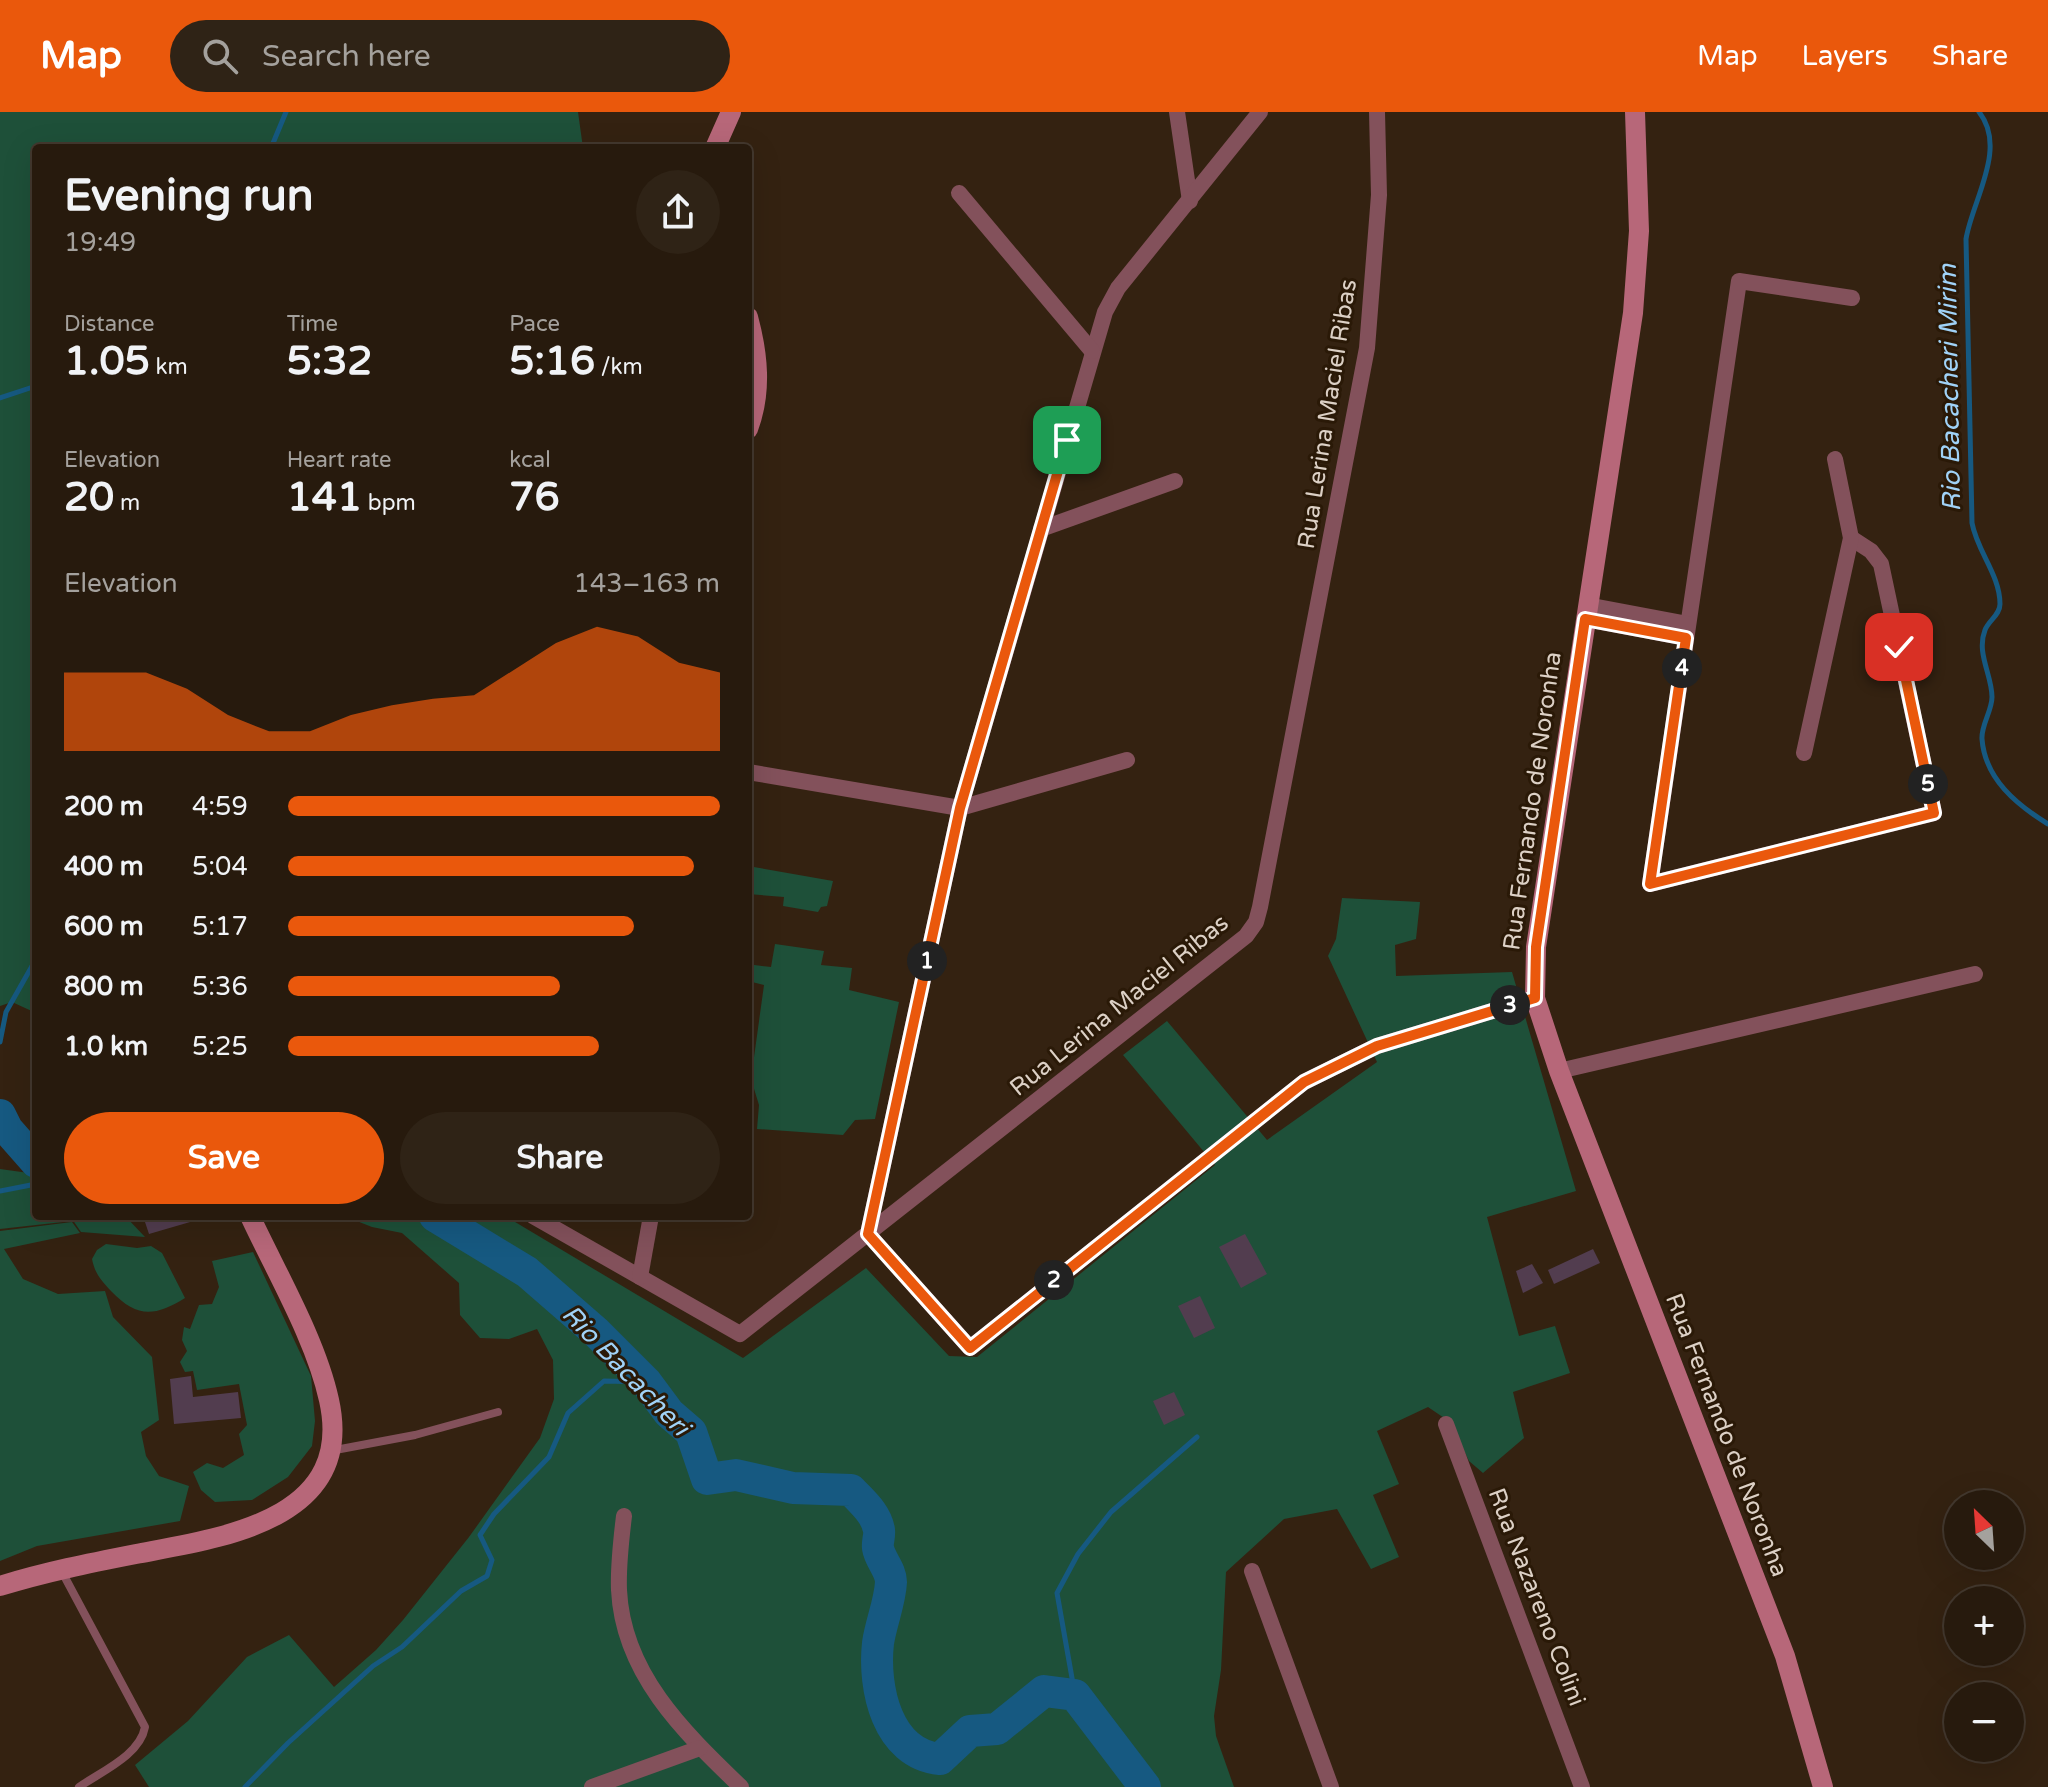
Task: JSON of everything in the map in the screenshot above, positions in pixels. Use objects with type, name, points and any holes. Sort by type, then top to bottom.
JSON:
[{"type":"main road","points":[[717,144],[731,112]]},
{"type":"main road","name":"Rua Fernando de Noronha","points":[[1635,112],[1639,231],[1634,299],[1535,956],[1535,998],[1559,1071],[1785,1656],[1823,1787]]},
{"type":"main road","points":[[752,337],[758,367],[752,413]]},
{"type":"main road","points":[[0,1586],[60,1569],[217,1538],[260,1525],[297,1502],[312,1486],[329,1451],[333,1422],[321,1374],[252,1220]]},
{"type":"street","points":[[1177,112],[1190,201]]},
{"type":"street","points":[[1260,112],[1110,300],[1092,351],[960,808],[868,1234],[970,1348],[1304,1082],[1377,1046],[1535,998]]},
{"type":"street","name":"Rua Lerina Maciel Ribas","points":[[540,1220],[740,1334],[1235,947],[1256,922],[1367,348],[1379,195],[1377,112]]},
{"type":"street","points":[[959,193],[1092,351]]},
{"type":"street","points":[[1851,538],[1871,551],[1881,564],[1934,813],[1650,884],[1739,281],[1852,298]]},
{"type":"street","points":[[1804,753],[1851,538],[1835,459]]},
{"type":"street","points":[[1041,529],[1175,481]]},
{"type":"street","points":[[1586,612],[1687,631]]},
{"type":"street","points":[[752,773],[960,808],[1127,760]]},
{"type":"street","points":[[1559,1071],[1975,974]]},
{"type":"street","points":[[640,1277],[650,1220]]},
{"type":"street","name":"Rua Nazareno Colini","points":[[1446,1424],[1582,1787]]},
{"type":"street","points":[[624,1516],[619,1590],[628,1640],[659,1700],[700,1748],[741,1787]]},
{"type":"street","points":[[1252,1571],[1331,1787]]},
{"type":"street","points":[[592,1787],[700,1748]]},
{"type":"lane","points":[[329,1451],[415,1435],[498,1412]]},
{"type":"lane","points":[[60,1569],[145,1727],[143,1740],[135,1748],[79,1787]]},
{"type":"green space","points":[[0,112],[578,112],[582,144],[32,144],[32,1011],[12,1002],[0,1006]]},
{"type":"green space","points":[[752,867],[833,881],[827,906],[821,907],[818,912],[783,906],[784,897],[752,894]]},
{"type":"green space","points":[[1342,898],[1420,902],[1416,939],[1395,945],[1396,976],[1512,972],[1576,1191],[1487,1217],[1519,1336],[1555,1326],[1570,1373],[1513,1392],[1524,1438],[1483,1473],[1469,1461],[1450,1422],[1428,1407],[1377,1431],[1399,1484],[1373,1495],[1399,1557],[1371,1569],[1337,1509],[1284,1519],[1226,1572],[1221,1670],[1214,1716],[1216,1736],[1234,1787],[149,1787],[135,1765],[188,1721],[247,1657],[289,1635],[334,1687],[376,1650],[469,1537],[540,1438],[554,1399],[553,1360],[537,1329],[509,1339],[480,1338],[460,1315],[459,1283],[402,1233],[354,1220],[512,1220],[743,1358],[866,1268],[949,1356],[977,1357],[1215,1165],[1123,1055],[1167,1021],[1267,1140],[1377,1062],[1328,956],[1336,939]]},
{"type":"green space","points":[[775,944],[824,951],[821,965],[852,968],[849,990],[899,1002],[875,1119],[855,1120],[843,1135],[757,1129],[759,1105],[752,1072],[764,985],[752,982],[754,965],[771,967]]},
{"type":"green space","points":[[0,1169],[32,1173],[32,1220],[72,1221],[0,1229]]},
{"type":"green space","points":[[73,1220],[129,1220],[145,1237],[81,1232]]},
{"type":"green space","points":[[72,1222],[80,1233],[4,1249],[23,1279],[58,1294],[105,1291],[113,1317],[152,1357],[159,1420],[141,1432],[146,1456],[159,1476],[189,1486],[180,1521],[37,1546],[0,1561],[0,1231]]},
{"type":"green space","points":[[106,1244],[137,1248],[151,1246],[162,1253],[185,1298],[164,1309],[146,1312],[120,1300],[101,1280],[92,1259],[97,1250]]},
{"type":"green space","points":[[253,1252],[311,1376],[315,1421],[312,1446],[288,1477],[252,1500],[215,1502],[201,1490],[193,1472],[207,1463],[223,1468],[244,1455],[239,1434],[247,1425],[239,1384],[197,1390],[193,1371],[185,1372],[180,1362],[187,1351],[182,1340],[184,1327],[190,1329],[199,1305],[212,1304],[219,1287],[212,1261]]},
{"type":"building","points":[[144,1220],[197,1220],[149,1234]]},
{"type":"building","points":[[1245,1234],[1267,1274],[1241,1288],[1219,1247]]},
{"type":"building","points":[[1593,1249],[1600,1263],[1554,1284],[1548,1270]]},
{"type":"building","points":[[1532,1264],[1543,1283],[1523,1293],[1516,1271]]},
{"type":"building","points":[[1200,1296],[1215,1328],[1194,1338],[1178,1306]]},
{"type":"building","points":[[191,1376],[193,1397],[238,1392],[241,1418],[174,1424],[170,1379]]},
{"type":"building","points":[[1174,1392],[1185,1415],[1164,1425],[1153,1401]]},
{"type":"waterway","points":[[273,144],[286,112]]},
{"type":"waterway","name":"Rio Bacacheri Mirim","points":[[1979,112],[1987,126],[1990,142],[1986,175],[1966,239],[1972,523],[1996,583],[2000,604],[1983,639],[1983,656],[1992,697],[1982,739],[1989,766],[2004,789],[2048,824]]},
{"type":"waterway","points":[[0,398],[32,387]]},
{"type":"waterway","points":[[0,1042],[6,1012],[32,966]]},
{"type":"waterway","name":"Rio Bacacheri","points":[[0,1115],[7,1129],[32,1157]]},
{"type":"waterway","points":[[0,1191],[32,1185]]},
{"type":"waterway","name":"Rio Bacacheri","points":[[442,1220],[527,1272],[596,1332],[646,1382],[669,1413],[691,1432],[707,1479],[736,1475],[793,1488],[851,1490],[864,1503],[877,1524],[878,1548],[891,1582],[878,1643],[881,1698],[887,1716],[907,1745],[922,1754],[940,1759],[970,1731],[997,1729],[1044,1691],[1075,1695],[1145,1787]]},
{"type":"waterway","points":[[245,1787],[288,1743],[373,1666],[402,1647],[461,1591],[487,1576],[492,1560],[480,1535],[494,1514],[549,1457],[568,1413],[604,1381],[646,1382]]},
{"type":"waterway","points":[[1075,1695],[1057,1593],[1078,1554],[1111,1512],[1197,1437]]},
{"type":"route","points":[[1067,440],[960,808],[868,1234],[970,1348],[1304,1082],[1377,1046],[1535,998],[1536,947],[1585,619],[1686,638],[1650,884],[1934,813],[1899,647]]}]
